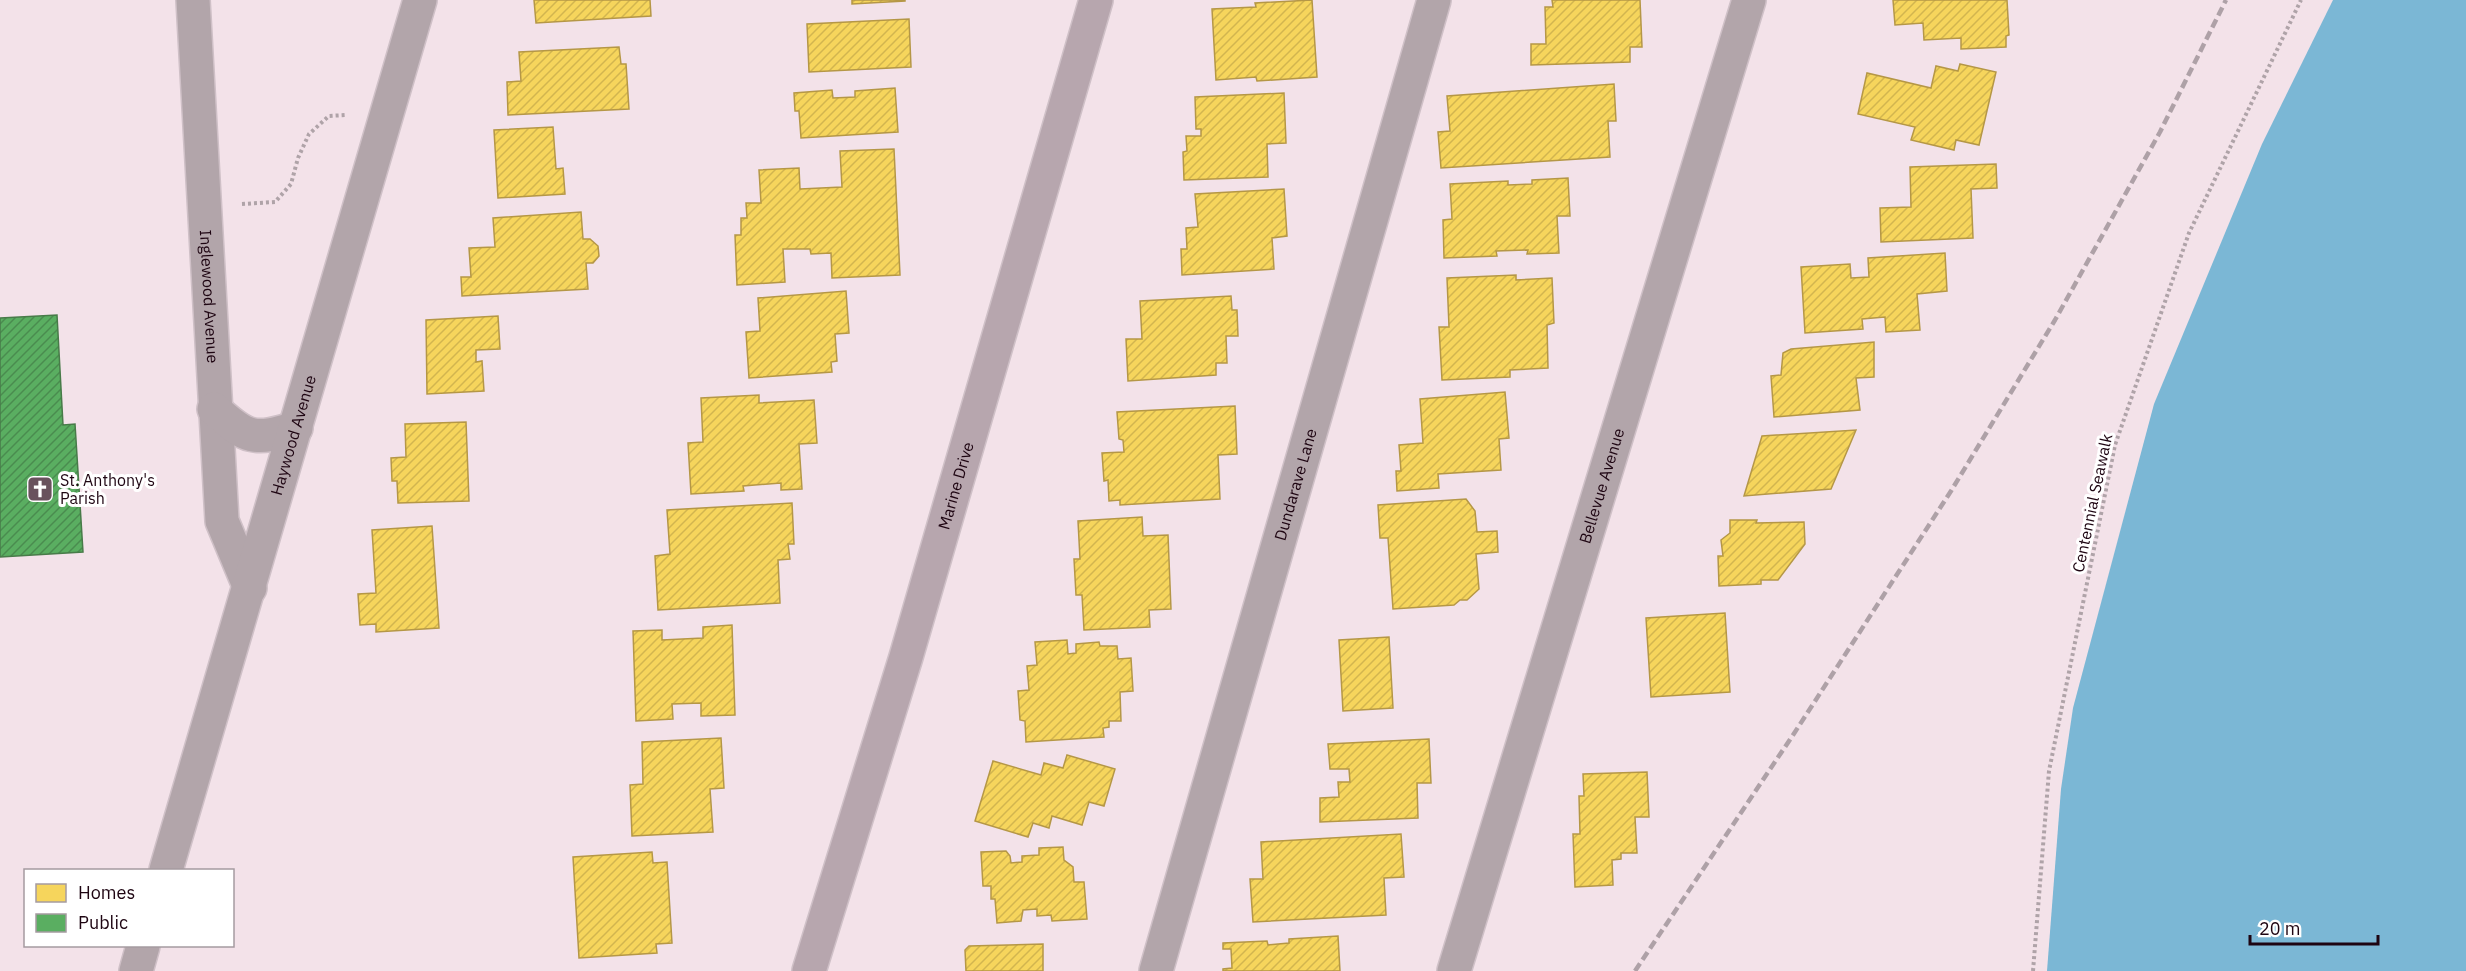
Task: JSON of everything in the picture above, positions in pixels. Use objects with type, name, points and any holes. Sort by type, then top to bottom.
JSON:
[{"type":"main road","name":"Marine Drive","points":[[809,971],[906,657],[1096,0]]},
{"type":"street","name":"Inglewood Avenue","points":[[193,0],[214,410],[222,521],[250,588]]},
{"type":"street","name":"Haywood Avenue","points":[[166,869],[420,0]]},
{"type":"street","name":"Dundarave Lane","points":[[1156,971],[1434,0]]},
{"type":"street","name":"Bellevue Avenue","points":[[1454,971],[1749,0]]},
{"type":"street","points":[[214,410],[234,427],[250,436],[270,436],[296,428]]},
{"type":"street","points":[[136,971],[142,947]]},
{"type":"path","name":"Centennial Seawalk","points":[[2033,971],[2049,771],[2115,445],[2188,234],[2301,0]]},
{"type":"path","points":[[204,206],[275,202],[291,184],[298,158],[309,134],[329,116],[351,115],[385,121]]},
{"type":"water","points":[[2333,0],[2466,0],[2466,971],[2047,971],[2061,789],[2073,708],[2154,404],[2262,144]]},
{"type":"building: Homes","points":[[534,0],[650,0],[651,16],[536,23]]},
{"type":"building: Homes","points":[[852,0],[905,0],[905,1],[852,4]]},
{"type":"building: Homes","points":[[1312,0],[1317,77],[1257,81],[1256,77],[1216,80],[1212,9],[1256,7],[1255,3]]},
{"type":"building: Homes","points":[[1552,0],[1640,0],[1642,47],[1630,47],[1630,62],[1531,65],[1531,44],[1546,44],[1545,7],[1553,7]]},
{"type":"building: Homes","points":[[1893,0],[2007,0],[2009,35],[2006,36],[2006,47],[1961,49],[1961,38],[1924,40],[1923,23],[1895,25]]},
{"type":"building: Homes","points":[[909,19],[911,67],[809,72],[807,24]]},
{"type":"building: Homes","points":[[619,47],[621,64],[626,64],[629,109],[508,115],[507,82],[521,81],[519,52]]},
{"type":"building: Homes","points":[[1960,64],[1996,72],[1979,145],[1956,140],[1954,150],[1911,140],[1915,127],[1858,114],[1867,73],[1931,88],[1936,66],[1958,71]]},
{"type":"building: Homes","points":[[1614,84],[1616,121],[1608,121],[1610,157],[1441,168],[1438,132],[1450,131],[1447,96]]},
{"type":"building: Homes","points":[[895,88],[898,132],[801,138],[799,111],[795,111],[794,93],[832,90],[833,98],[855,97],[855,91]]},
{"type":"building: Homes","points":[[1284,93],[1286,143],[1267,144],[1268,177],[1184,180],[1183,152],[1187,151],[1186,136],[1201,136],[1201,129],[1196,129],[1195,97]]},
{"type":"building: Homes","points":[[553,127],[556,169],[563,168],[565,194],[498,198],[494,130]]},
{"type":"building: Homes","points":[[894,149],[900,275],[832,278],[831,253],[811,254],[810,249],[783,249],[785,282],[737,285],[735,235],[741,235],[741,218],[747,218],[746,203],[761,203],[759,170],[799,168],[800,189],[842,187],[840,151]]},
{"type":"building: Homes","points":[[1996,164],[1997,188],[1971,189],[1973,238],[1881,242],[1880,208],[1911,207],[1910,167]]},
{"type":"building: Homes","points":[[1568,178],[1570,216],[1557,216],[1559,253],[1527,254],[1528,250],[1496,251],[1497,256],[1444,258],[1443,220],[1452,219],[1450,184],[1508,181],[1508,185],[1532,184],[1532,180]]},
{"type":"building: Homes","points":[[1284,189],[1287,236],[1272,238],[1274,269],[1182,275],[1181,249],[1187,249],[1186,228],[1198,227],[1195,194]]},
{"type":"building: Homes","points":[[581,212],[583,239],[590,239],[598,246],[599,256],[593,263],[586,263],[588,289],[462,296],[461,277],[471,277],[469,248],[495,247],[493,218]]},
{"type":"building: Homes","points":[[1945,253],[1947,291],[1917,294],[1920,330],[1886,332],[1885,317],[1862,319],[1863,329],[1805,333],[1801,267],[1850,264],[1851,278],[1869,277],[1868,258]]},
{"type":"building: Homes","points":[[1516,275],[1516,280],[1552,278],[1554,323],[1547,325],[1548,368],[1510,370],[1510,377],[1442,380],[1439,327],[1449,327],[1447,278]]},
{"type":"building: Homes","points":[[846,291],[849,333],[835,334],[837,361],[831,362],[832,372],[749,378],[746,332],[760,331],[758,298]]},
{"type":"building: Homes","points":[[1231,296],[1232,310],[1237,310],[1238,336],[1226,336],[1227,363],[1216,363],[1216,375],[1128,381],[1126,339],[1142,339],[1140,301]]},
{"type":"building: Homes","points":[[498,316],[500,349],[476,350],[476,362],[482,361],[484,391],[427,394],[426,320]]},
{"type":"building: Homes","points":[[1874,342],[1874,377],[1856,378],[1860,410],[1774,417],[1771,376],[1781,375],[1783,353],[1791,349]]},
{"type":"building: Homes","points":[[1505,392],[1509,438],[1499,439],[1501,470],[1438,474],[1439,488],[1397,491],[1396,471],[1401,471],[1399,445],[1423,443],[1420,399]]},
{"type":"building: Homes","points":[[759,395],[759,403],[814,400],[817,443],[799,444],[802,489],[781,490],[781,483],[743,486],[744,491],[691,494],[688,443],[703,442],[701,398]]},
{"type":"building: Homes","points":[[1235,406],[1237,454],[1218,455],[1220,499],[1120,505],[1120,500],[1109,501],[1108,480],[1104,481],[1102,453],[1124,452],[1123,440],[1119,439],[1117,412]]},
{"type":"building: Homes","points":[[466,422],[469,501],[398,503],[397,481],[392,481],[391,458],[406,457],[405,424]]},
{"type":"building: Homes","points":[[1856,430],[1831,489],[1744,496],[1762,436]]},
{"type":"building: Homes","points":[[1466,499],[1475,511],[1477,532],[1497,531],[1498,552],[1476,554],[1479,589],[1467,600],[1460,600],[1454,605],[1393,609],[1388,538],[1380,538],[1378,505]]},
{"type":"building: Homes","points":[[792,503],[794,544],[788,544],[790,559],[778,560],[780,603],[658,610],[655,556],[670,554],[667,510]]},
{"type":"building: Homes","points":[[1142,517],[1143,536],[1168,535],[1171,609],[1149,610],[1150,627],[1084,630],[1082,595],[1076,595],[1074,559],[1080,559],[1078,521]]},
{"type":"building: Homes","points":[[1730,520],[1757,520],[1756,523],[1804,522],[1805,544],[1778,580],[1761,580],[1761,584],[1719,586],[1718,556],[1723,556],[1721,540],[1730,533]]},
{"type":"building: Homes","points":[[432,526],[439,628],[376,632],[376,624],[360,625],[358,594],[376,593],[372,530]]},
{"type":"building: Homes","points":[[1725,613],[1730,692],[1651,697],[1646,618]]},
{"type":"building: Homes","points":[[732,625],[735,715],[701,716],[701,703],[672,704],[673,719],[636,721],[633,631],[662,630],[662,640],[703,638],[703,627]]},
{"type":"building: Homes","points":[[1389,637],[1393,708],[1343,711],[1339,640]]},
{"type":"building: Homes","points":[[1067,640],[1068,654],[1076,653],[1076,644],[1099,642],[1100,646],[1117,646],[1118,659],[1131,658],[1133,691],[1120,692],[1121,721],[1109,721],[1109,727],[1103,728],[1104,737],[1026,742],[1025,721],[1020,720],[1018,691],[1029,690],[1027,666],[1037,665],[1035,642]]},
{"type":"building: Homes","points":[[721,738],[724,788],[710,789],[713,832],[632,836],[630,785],[643,784],[642,742]]},
{"type":"building: Homes","points":[[1429,739],[1431,783],[1417,783],[1418,818],[1320,822],[1320,798],[1339,797],[1338,782],[1350,782],[1349,769],[1330,769],[1328,744]]},
{"type":"building: Homes","points":[[1067,755],[1115,769],[1104,806],[1089,802],[1082,825],[1052,816],[1049,828],[1033,823],[1028,837],[975,821],[993,761],[1041,775],[1044,763],[1063,768]]},
{"type":"building: Homes","points":[[1647,772],[1649,817],[1635,817],[1637,853],[1621,853],[1621,859],[1612,860],[1613,885],[1575,887],[1573,834],[1580,834],[1579,796],[1584,796],[1583,774]]},
{"type":"building: Homes","points":[[1401,834],[1404,877],[1384,878],[1386,915],[1253,922],[1250,879],[1263,879],[1261,842]]},
{"type":"building: Homes","points":[[1063,847],[1064,860],[1073,867],[1074,882],[1084,882],[1087,919],[1052,921],[1051,915],[1037,916],[1037,909],[1023,910],[1021,921],[997,923],[995,899],[991,899],[991,886],[983,886],[981,852],[1006,851],[1011,863],[1022,862],[1022,856],[1039,855],[1039,848]]},
{"type":"building: Homes","points":[[652,852],[653,863],[667,862],[672,943],[656,944],[657,953],[579,958],[573,857]]},
{"type":"building: Homes","points":[[1338,936],[1340,971],[1223,971],[1223,969],[1232,968],[1231,949],[1223,949],[1223,943],[1267,941],[1268,945],[1289,943],[1289,939]]},
{"type":"building: Homes","points":[[1043,944],[1043,971],[966,971],[965,950],[969,946]]},
{"type":"building: Public","name":"St. Anthony's Parish","points":[[57,315],[63,425],[75,424],[83,552],[0,557],[0,318]]},
{"type":"railway","points":[[1635,971],[1795,732],[1951,491],[2055,320],[2160,132],[2226,0]]},
{"type":"place","name":"St. Anthony's Parish","points":[[40,489]]}]
